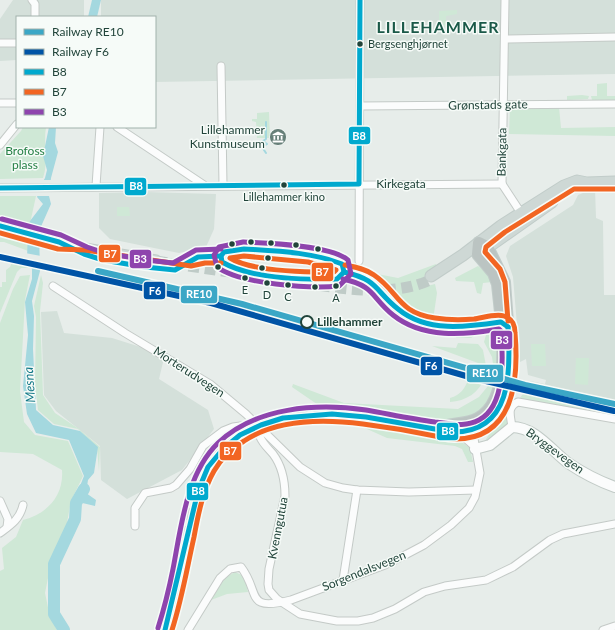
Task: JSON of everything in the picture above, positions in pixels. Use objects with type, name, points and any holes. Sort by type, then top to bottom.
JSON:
[{"type":"highway","points":[[398,423],[447,432],[470,428],[494,418],[503,401],[510,364],[503,327],[504,282],[482,248]]},
{"type":"highway","points":[[394,306],[417,322],[436,325],[503,327]]},
{"type":"highway","points":[[164,630],[183,556]]},
{"type":"main road","points":[[587,183],[559,196],[519,225],[482,248],[431,278],[447,271],[482,248],[522,213],[568,184],[577,181],[587,183],[615,182]]},
{"type":"main road","points":[[522,213],[534,215]]},
{"type":"main road","points":[[519,225],[522,213]]},
{"type":"main road","points":[[3,227],[100,252],[156,261]]},
{"type":"street","points":[[32,0],[35,4],[35,16]]},
{"type":"street","points":[[359,261],[360,0]]},
{"type":"street","name":"Bankgata","points":[[502,184],[505,0]]},
{"type":"street","points":[[505,39],[615,37]]},
{"type":"street","points":[[0,43],[16,43]]},
{"type":"street","points":[[221,66],[223,185]]},
{"type":"street","points":[[0,103],[16,103]]},
{"type":"street","name":"Grønstads gate","points":[[360,106],[615,104]]},
{"type":"street","points":[[0,145],[16,125]]},
{"type":"street","points":[[96,186],[100,128]]},
{"type":"street","points":[[119,128],[205,185]]},
{"type":"street","points":[[502,184],[522,213]]},
{"type":"street","name":"Kirkegata","points":[[0,188],[205,185],[502,184]]},
{"type":"street","points":[[353,274],[368,278],[394,306]]},
{"type":"street","name":"Morterudvegen","points":[[53,286],[119,329],[210,384],[227,397],[300,467],[328,484],[357,490],[413,492],[476,490]]},
{"type":"street","points":[[512,427],[509,412],[518,402],[615,419]]},
{"type":"street","points":[[135,526],[135,508],[145,493],[176,485],[190,469],[203,446],[223,431],[233,427],[255,424]]},
{"type":"street","name":"Bryggevegen","points":[[475,448],[490,445],[512,427],[529,430],[568,462],[595,479],[615,488]]},
{"type":"street","name":"Sorgendalsvegen","points":[[188,630],[220,578],[230,569],[241,567],[247,575],[254,598],[260,602],[270,604],[284,602],[385,565],[424,545],[451,525],[469,508],[475,497],[480,473],[475,448],[468,442],[470,428]]},
{"type":"street","name":"Kvenngutua","points":[[262,430],[260,437],[263,444],[274,456],[283,476],[285,487],[285,496],[268,584],[269,590],[284,602]]},
{"type":"street","points":[[343,580],[357,490]]},
{"type":"street","points":[[0,501],[8,519],[7,527]]},
{"type":"street","points":[[0,532],[19,518],[23,505]]},
{"type":"street","points":[[284,602],[300,614],[309,617],[338,621],[358,621],[373,618],[395,609],[424,592],[445,586],[486,580],[504,572],[550,540],[563,534],[615,524]]},
{"type":"street","points":[[602,630],[615,626]]},
{"type":"shaded area","points":[[13,0],[84,0],[84,16],[16,16],[16,60],[0,61],[0,19]]},
{"type":"shaded area","points":[[101,0],[615,0],[615,74],[156,82],[156,16],[101,16]]},
{"type":"shaded area","points":[[595,188],[596,218],[603,221],[604,295],[615,295],[615,408],[541,394],[527,389],[530,381],[545,384],[546,380],[528,375],[526,359],[520,362],[513,277],[506,256],[510,246],[573,205],[578,195]]},
{"type":"shaded area","points":[[146,192],[216,194],[214,229],[206,247],[179,253],[110,239],[99,228],[99,193]]},
{"type":"shaded area","points":[[57,311],[64,333],[112,338],[150,350],[164,358],[159,379],[208,410],[214,429],[182,470],[127,499],[101,480],[100,446],[56,411],[44,395],[41,312]]},
{"type":"green space","points":[[457,10],[457,14],[446,16],[446,26],[439,27],[439,11]]},
{"type":"green space","points":[[607,83],[607,96],[615,96],[615,100],[592,100],[591,96],[597,96],[597,84]]},
{"type":"green space","points":[[567,96],[589,96],[588,99],[567,100]]},
{"type":"green space","points":[[510,107],[559,107],[561,128],[615,127],[615,136],[509,134]]},
{"type":"green space","points":[[269,112],[270,138],[257,138],[256,122],[252,121],[252,119],[257,119],[257,113]]},
{"type":"green space","name":"Brofoss plass","points":[[22,128],[46,128],[46,165],[43,178],[0,179],[0,154]]},
{"type":"green space","points":[[0,196],[36,196],[29,228],[0,219]]},
{"type":"green space","points":[[117,207],[129,207],[130,216],[117,216]]},
{"type":"green space","points":[[0,235],[29,243],[31,252],[4,242],[0,242]]},
{"type":"green space","points":[[157,256],[184,261],[171,268],[155,266]]},
{"type":"green space","points":[[204,260],[211,263],[213,268],[192,266],[198,261]]},
{"type":"green space","points":[[12,262],[28,264],[28,268],[21,268],[17,272],[0,313],[0,287],[2,287],[2,282],[6,282],[6,270],[10,267]]},
{"type":"green space","points":[[436,264],[435,269],[425,275],[423,280],[427,286],[435,284],[437,293],[433,320],[423,317],[399,302],[372,273],[398,278]]},
{"type":"green space","points":[[478,266],[488,274],[492,282],[483,283],[481,294],[477,293],[474,282],[456,281],[455,278]]},
{"type":"green space","points":[[30,275],[25,300],[20,391],[24,422],[35,435],[68,441],[83,476],[71,501],[66,528],[52,558],[45,593],[50,617],[57,630],[0,630],[0,571],[4,569],[2,548],[16,537],[23,520],[40,513],[52,502],[57,496],[62,479],[62,470],[33,454],[0,452],[0,323],[13,289],[20,276]]},
{"type":"green space","points":[[41,275],[43,283],[40,311],[43,395],[55,413],[79,429],[100,447],[99,471],[97,447],[78,429],[54,424],[38,410],[35,385],[36,317],[34,306]]},
{"type":"green space","points":[[435,330],[472,330],[474,336],[471,338],[456,338],[454,333]]},
{"type":"green space","points":[[486,335],[493,335],[497,338],[501,355],[493,395],[478,415],[432,424],[392,420],[390,422],[391,428],[394,430],[456,438],[470,448],[473,462],[468,462],[462,449],[455,446],[387,438],[327,411],[292,387],[293,384],[344,403],[458,409],[479,397],[488,386],[493,364],[492,357],[484,342]]},
{"type":"green space","points":[[458,343],[478,344],[483,350],[486,366],[432,346],[456,348]]},
{"type":"green space","points":[[531,344],[545,344],[546,366],[532,366]]},
{"type":"green space","points":[[576,358],[589,358],[588,385],[575,384]]},
{"type":"green space","points":[[479,375],[485,377],[476,392],[467,398],[450,402],[450,398],[462,391],[469,378]]},
{"type":"green space","points":[[527,389],[541,394],[615,408],[615,415],[519,399]]},
{"type":"green space","points":[[507,411],[507,427],[498,435],[484,443],[489,434]]},
{"type":"green space","points":[[235,572],[244,576],[248,592],[227,594],[211,600],[225,578]]},
{"type":"water","points":[[92,0],[101,0],[97,16],[88,16]]},
{"type":"water","points":[[49,128],[56,128],[55,143],[58,152],[51,178],[49,196],[51,204],[39,231],[40,271],[32,301],[34,316],[33,349],[36,410],[53,425],[80,431],[98,447],[94,473],[88,480],[86,493],[96,500],[95,506],[74,501],[84,476],[69,440],[36,433],[27,414],[23,386],[28,335],[25,302],[32,279],[32,269],[27,260],[28,227],[30,221],[43,204],[37,197],[47,170],[43,156]]},
{"type":"pier","points":[[42,180],[53,180],[51,196],[35,196]]},
{"type":"pier","points":[[25,253],[41,256],[41,267],[27,264]]},
{"type":"waterway","points":[[266,122],[266,139],[263,141],[267,144],[262,147],[266,153]]},
{"type":"waterway","name":"Mesna","points":[[64,630],[54,614],[54,564],[75,519],[76,503],[84,489]]},
{"type":"tunnel","points":[[156,261],[354,289],[395,289],[414,286],[432,279]]},
{"type":"tunnel","points":[[183,556],[197,491],[201,481],[206,471],[222,449],[242,433],[266,423],[292,417],[318,415],[346,415],[398,423]]},
{"type":"rail line","name":"F6","points":[[0,257],[211,303],[473,378],[614,411]]},
{"type":"rail line","name":"RE10","points":[[98,271],[242,304],[525,385],[615,404]]},
{"type":"transit line","name":"B8","points":[[0,188],[359,184],[360,0]]},
{"type":"transit line","name":"B7","points":[[508,321],[505,282],[500,269],[485,252],[486,247],[505,232],[574,189],[615,189]]},
{"type":"transit line","name":"B3","points":[[2,219],[61,235],[87,247],[105,253],[146,260],[173,263],[196,250],[221,249]]},
{"type":"transit line","name":"B8","points":[[0,226],[59,242],[84,254],[103,260],[145,267],[175,270],[198,257],[221,256]]},
{"type":"transit line","name":"B7","points":[[0,233],[58,249],[85,250],[191,266],[205,263],[221,263]]},
{"type":"transit line","name":"B3","points":[[243,242],[219,247],[214,255],[217,267],[242,278],[276,284],[311,287],[339,286],[351,274],[348,260],[340,255],[328,251],[298,246],[244,242]]},
{"type":"transit line","name":"B8","points":[[244,249],[269,250],[319,257],[342,264],[344,272],[337,279],[293,279],[247,272],[222,262],[221,256],[224,252],[244,249]]},
{"type":"transit line","name":"B7","points":[[244,256],[308,262],[336,270],[334,272],[277,270],[250,266],[230,258],[244,256]]},
{"type":"transit line","name":"B7","points":[[172,630],[182,595],[199,511],[204,494],[214,471],[231,450],[257,434],[271,428],[301,422],[317,421],[348,422],[372,425],[449,439],[474,437],[489,429],[501,418],[508,404],[516,370],[515,327],[510,319],[501,315],[459,320],[440,319],[413,312],[406,307],[389,288],[371,273],[360,268],[345,265]]},
{"type":"transit line","name":"B8","points":[[344,272],[364,278],[375,286],[398,309],[409,317],[422,322],[448,326],[501,322],[508,327]]},
{"type":"transit line","name":"B3","points":[[158,628],[170,584],[186,502],[192,486],[207,456],[218,443],[233,431],[268,415],[288,410],[327,407],[366,410],[426,421],[467,424],[479,420],[488,413],[494,404],[501,380],[502,366],[501,331],[499,329],[458,334],[430,332],[417,328],[405,323],[393,315],[372,293],[361,285],[343,279]]},
{"type":"transit line","name":"B8","points":[[165,630],[198,491],[208,467],[223,449],[240,435],[261,425],[283,418],[332,414],[366,417],[452,432],[472,430],[486,422],[497,411],[504,397],[509,363],[508,327]]},
{"type":"place","name":"Bergsenghjørnet","points":[[360,44]]},
{"type":"place","name":"Lillehammer Kunstmuseum","points":[[278,137]]},
{"type":"place","name":"Lillehammer kino","points":[[284,185]]},
{"type":"place","name":"E","points":[[245,278]]},
{"type":"place","name":"D","points":[[267,283]]},
{"type":"place","name":"C","points":[[288,285]]},
{"type":"place","name":"A","points":[[336,286]]},
{"type":"place","name":"Lillehammer","points":[[307,322]]},
{"type":"district","name":"LILLEHAMMER","points":[[438,27]]}]
